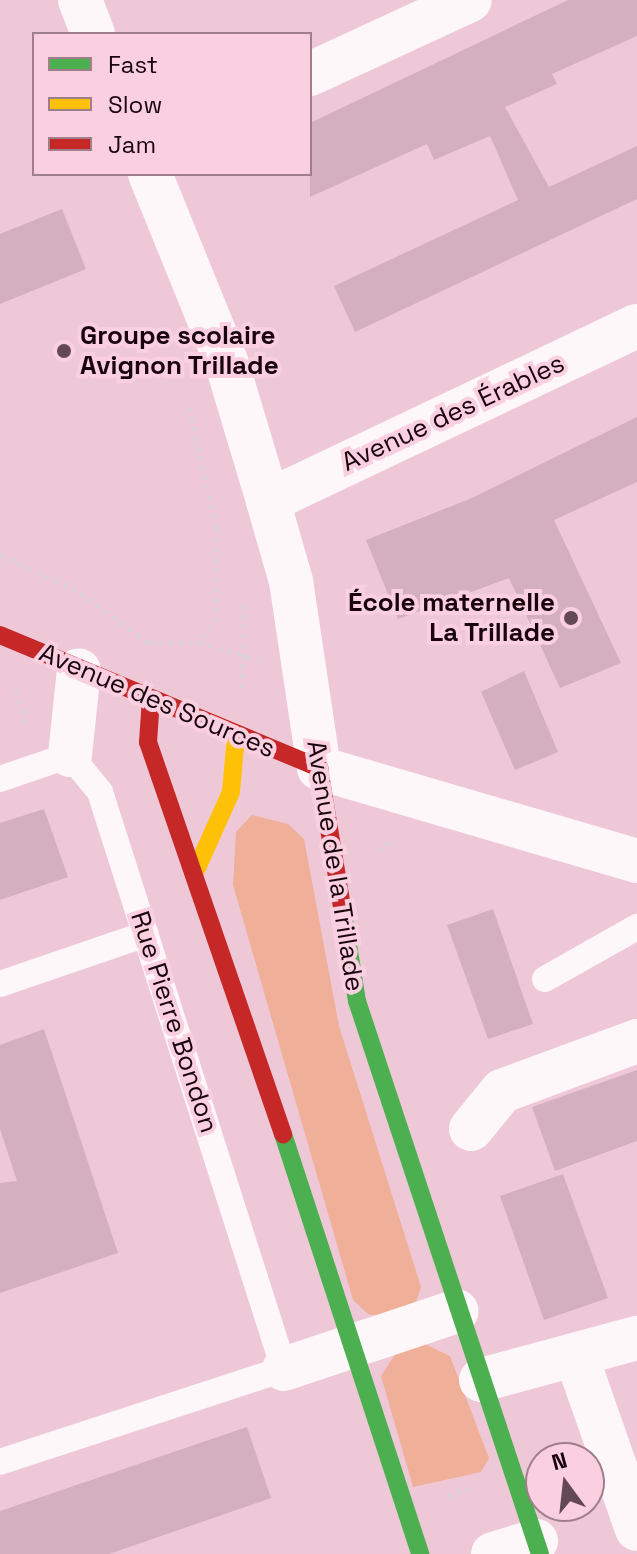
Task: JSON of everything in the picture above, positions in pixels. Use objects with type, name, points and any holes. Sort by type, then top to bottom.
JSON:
[{"type":"street","points":[[80,0],[92,32]]},
{"type":"street","points":[[312,73],[470,0]]},
{"type":"street","name":"Avenue de la Trillade","points":[[151,176],[227,364],[291,581],[357,1001],[457,1311],[538,1547]]},
{"type":"street","name":"Avenue des Érables","points":[[268,501],[637,326]]},
{"type":"street","name":"Avenue des Sources","points":[[0,635],[319,768],[637,861]]},
{"type":"street","points":[[50,749],[79,670]]},
{"type":"street","points":[[151,699],[148,742],[197,868],[420,1554]]},
{"type":"street","points":[[197,868],[231,792],[236,735]]},
{"type":"street","points":[[471,1129],[502,1091],[637,1041]]},
{"type":"street","points":[[284,1369],[457,1311]]},
{"type":"street","points":[[481,1380],[554,1357],[577,1358],[637,1338]]},
{"type":"street","points":[[577,1358],[637,1529]]},
{"type":"street","points":[[493,1554],[538,1547]]},
{"type":"lane","points":[[0,779],[50,749]]},
{"type":"lane","name":"Rue Pierre Bondon","points":[[50,749],[100,792],[284,1369]]},
{"type":"lane","points":[[545,979],[637,927]]},
{"type":"lane","points":[[0,984],[146,934]]},
{"type":"lane","points":[[0,1462],[284,1369]]},
{"type":"path","points":[[0,555],[72,587],[149,643],[199,642],[216,618],[217,528],[186,397]]},
{"type":"path","points":[[15,685],[50,749]]},
{"type":"shaded area","points":[[252,815],[288,824],[304,839],[339,1026],[421,1287],[414,1308],[392,1318],[368,1314],[353,1300],[233,885],[236,832]]},
{"type":"shaded area","points":[[401,1345],[427,1345],[450,1356],[489,1458],[481,1472],[413,1487],[381,1376]]},
{"type":"building","points":[[568,0],[637,0],[637,36],[552,74],[557,84],[505,107],[549,187],[637,146],[637,199],[355,332],[334,286],[518,200],[490,136],[434,160],[427,144],[310,197],[312,122]]},
{"type":"building","points":[[62,209],[86,269],[0,304],[0,234]]},
{"type":"building","points":[[637,417],[637,482],[554,520],[621,663],[560,688],[509,578],[398,619],[366,540],[472,498]]},
{"type":"building","points":[[524,671],[558,752],[515,770],[481,692]]},
{"type":"building","points":[[44,809],[68,877],[0,900],[0,823]]},
{"type":"building","points":[[493,909],[533,1024],[488,1039],[447,925]]},
{"type":"building","points":[[44,1029],[118,1253],[0,1293],[0,1183],[17,1181],[0,1129],[0,1045]]},
{"type":"building","points":[[637,1070],[637,1141],[555,1171],[532,1107]]},
{"type":"building","points":[[563,1174],[608,1298],[544,1320],[500,1196]]},
{"type":"building","points":[[247,1427],[271,1498],[109,1554],[0,1554],[0,1511]]},
{"type":"traffic: fast","points":[[343,913],[357,1001],[540,1554]]},
{"type":"traffic: fast","points":[[283,1134],[420,1554]]},
{"type":"traffic: slow","points":[[197,868],[231,792],[236,735]]},
{"type":"traffic: jam","points":[[0,635],[319,768],[343,913]]},
{"type":"traffic: jam","points":[[151,699],[148,742],[283,1134]]},
{"type":"place","name":"Groupe scolaire Avignon Trillade","points":[[64,351]]},
{"type":"place","name":"École maternelle La Trillade","points":[[571,618]]}]
